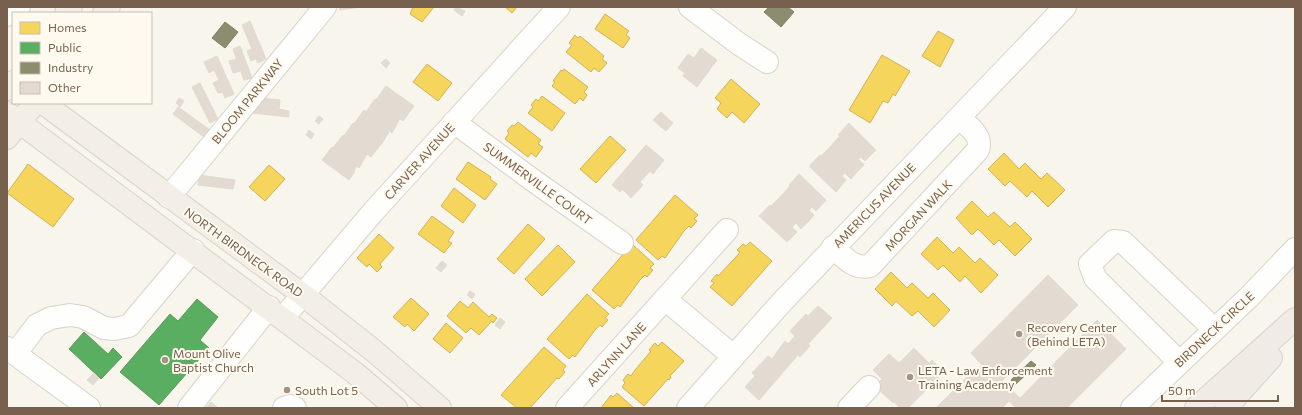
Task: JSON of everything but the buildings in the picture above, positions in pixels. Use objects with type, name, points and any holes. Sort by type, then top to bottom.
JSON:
[{"type":"highway","points":[[1196,408],[1295,319]]},
{"type":"highway","points":[[1226,408],[1251,379],[1295,333]]},
{"type":"main road","points":[[34,104],[11,125],[193,250],[355,372],[396,408]]},
{"type":"main road","name":"NORTH BIRDNECK ROAD","points":[[44,104],[303,295],[374,350],[440,408]]},
{"type":"street","name":"BLOOM PARKWAY","points":[[169,196],[325,7]]},
{"type":"street","name":"CARVER AVENUE","points":[[189,408],[276,313],[303,295],[373,212],[559,7]]},
{"type":"street","points":[[690,7],[739,44],[767,62]]},
{"type":"street","name":"AMERICUS AVENUE","points":[[688,408],[733,356],[833,247],[960,118],[1065,7]]},
{"type":"street","name":"MORGAN WALK","points":[[833,247],[854,266],[862,268],[870,266],[978,150],[980,145],[978,138],[960,118]]},
{"type":"street","name":"SUMMERVILLE COURT","points":[[454,122],[622,243]]},
{"type":"street","name":"ARLYNN LANE","points":[[567,408],[728,230]]},
{"type":"street","points":[[1179,362],[1095,278],[1090,264],[1114,241],[1123,242],[1214,330]]},
{"type":"street","name":"BIRDNECK CIRCLE","points":[[1132,408],[1248,297],[1295,249]]},
{"type":"street","points":[[89,408],[11,351],[37,325],[51,318],[70,315],[83,317],[104,328],[129,326],[193,250]]},
{"type":"street","points":[[665,299],[733,356]]},
{"type":"street","points":[[849,408],[868,387]]},
{"type":"street","points":[[284,408],[290,406],[295,408]]},
{"type":"place","name":"Recovery Center (Behind LETA)","points":[[1019,334]]},
{"type":"place","name":"Mount Olive Baptist Church","points":[[165,360]]},
{"type":"place","name":"LETA - Law Enforcement Training Academy","points":[[910,377]]},
{"type":"place","name":"South Lot 5","points":[[287,390]]}]
